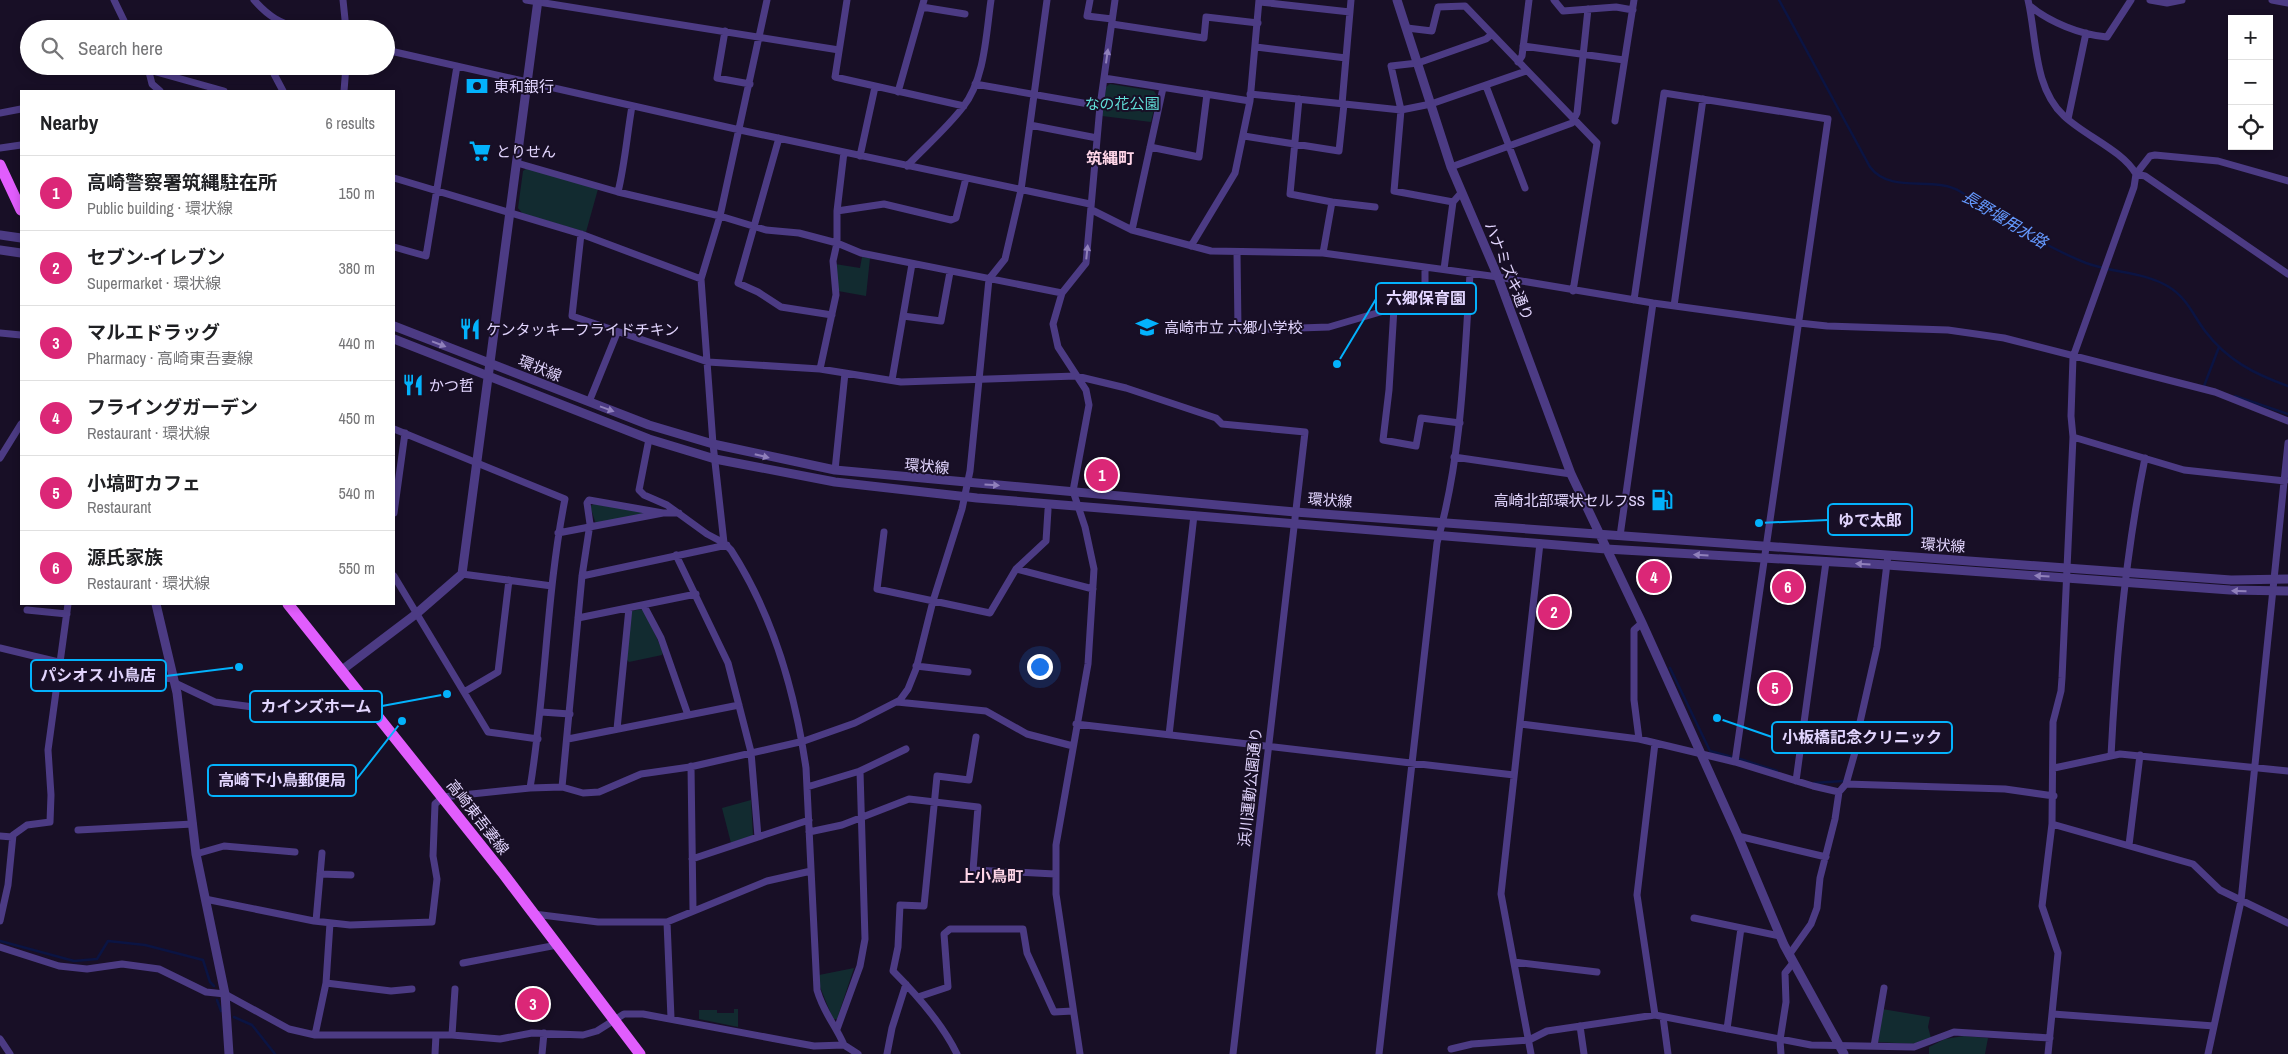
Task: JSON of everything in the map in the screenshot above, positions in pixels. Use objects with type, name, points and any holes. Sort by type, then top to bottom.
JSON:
[{"type":"main road","points":[[0,165],[20,208]]},
{"type":"main road","name":"高崎東吾妻線","points":[[289,605],[443,796],[640,1054]]},
{"type":"street","points":[[114,0],[124,20]]},
{"type":"street","points":[[254,0],[273,20]]},
{"type":"street","points":[[343,0],[345,20]]},
{"type":"street","points":[[526,0],[839,50]]},
{"type":"street","points":[[725,544],[713,444],[701,280],[720,216],[767,0]]},
{"type":"street","points":[[847,0],[835,77],[964,106]]},
{"type":"street","points":[[907,166],[964,106],[975,84],[984,50],[991,0]]},
{"type":"street","points":[[205,899],[330,923],[350,925],[432,922],[436,879],[433,856],[435,804],[443,796],[562,787],[583,793],[599,792],[641,774],[692,766],[802,741],[855,724],[897,702],[908,689],[916,666],[968,483],[989,279],[1005,258],[1021,190],[1047,0]]},
{"type":"street","points":[[1090,0],[1087,16],[1204,38],[1206,17],[1258,22]]},
{"type":"street","points":[[1080,1054],[1055,874],[1056,845],[1088,664],[1094,569],[1091,549],[1073,491],[1089,405],[1086,390],[1058,347],[1053,324],[1062,293],[1086,263],[1100,106],[1115,0]]},
{"type":"street","points":[[1244,136],[1294,146],[1339,150],[1351,0]]},
{"type":"street","name":"ハナミズキ通り","points":[[1397,0],[1452,167],[1498,277],[1571,474],[1701,753],[1780,936],[1842,1050]]},
{"type":"street","points":[[1467,8],[1469,0]]},
{"type":"street","points":[[1518,62],[1523,46],[1528,0]]},
{"type":"street","points":[[1554,0],[1563,11],[1616,7],[1633,10]]},
{"type":"street","points":[[1615,121],[1634,0]]},
{"type":"street","points":[[2029,3],[2043,18],[2086,33],[2106,37],[2131,0]]},
{"type":"street","points":[[2150,0],[2167,3],[2182,0]]},
{"type":"street","points":[[2272,0],[2288,3]]},
{"type":"street","points":[[342,670],[416,614],[462,574],[538,1]]},
{"type":"street","points":[[1191,246],[1236,173],[1250,97],[1260,1],[1350,12]]},
{"type":"street","points":[[2029,3],[2044,83],[2050,98],[2068,119],[2127,163],[2136,174],[2145,176],[2288,274]]},
{"type":"street","points":[[898,92],[923,4],[965,14]]},
{"type":"street","points":[[1407,28],[1432,31],[1438,6],[1465,6],[1597,143],[1573,291]]},
{"type":"street","points":[[1452,167],[1570,125],[1575,119],[1588,9]]},
{"type":"street","points":[[724,31],[717,78],[750,84]]},
{"type":"street","points":[[2068,119],[2086,33]]},
{"type":"street","points":[[1453,202],[1394,190],[1401,110],[1391,66],[1418,63],[1486,39],[1491,35]]},
{"type":"street","points":[[1523,46],[1624,60]]},
{"type":"street","points":[[1256,48],[1346,58]]},
{"type":"street","points":[[395,52],[1091,207],[1132,230],[1191,246],[1236,253],[1323,253],[1444,269],[1573,291],[1799,323],[1827,326],[1948,330],[2004,338],[2214,392],[2288,421]]},
{"type":"street","points":[[395,247],[426,256],[457,66]]},
{"type":"street","points":[[1104,78],[1207,94],[1300,99],[1401,110],[1431,104],[1526,71]]},
{"type":"street","points":[[150,75],[152,84],[159,90]]},
{"type":"street","points":[[171,75],[221,90]]},
{"type":"street","points":[[275,75],[282,90]]},
{"type":"street","points":[[344,90],[345,75]]},
{"type":"street","points":[[975,84],[1100,106]]},
{"type":"street","points":[[1486,86],[1525,188]]},
{"type":"street","points":[[860,156],[874,87]]},
{"type":"street","points":[[1132,230],[1163,88]]},
{"type":"street","points":[[1634,300],[1664,93],[1828,118],[1735,762]]},
{"type":"street","points":[[1150,147],[1199,157],[1207,94]]},
{"type":"street","points":[[1300,99],[1290,194],[1374,207]]},
{"type":"street","points":[[1674,306],[1703,99]]},
{"type":"street","points":[[618,192],[626,156],[626,139],[632,106]]},
{"type":"street","points":[[0,113],[20,109]]},
{"type":"street","points":[[1030,125],[1097,138]]},
{"type":"street","points":[[779,138],[738,283],[758,292],[781,307],[832,315]]},
{"type":"street","points":[[0,148],[20,145]]},
{"type":"street","points":[[820,369],[836,295],[833,262],[837,243],[837,210],[844,152]]},
{"type":"street","points":[[2048,1054],[2058,953],[2042,906],[2054,796],[2053,722],[2061,692],[2073,437],[2071,416],[2073,357],[2134,187],[2136,174],[2150,156],[2218,161],[2288,181]]},
{"type":"street","points":[[517,163],[618,192],[720,216],[766,230],[799,233],[837,243],[861,253],[1062,293]]},
{"type":"street","points":[[395,178],[581,234],[701,280]]},
{"type":"street","points":[[837,210],[884,204],[951,220],[956,218],[966,178]]},
{"type":"street","points":[[1444,269],[1453,202],[1462,193]]},
{"type":"street","points":[[1323,253],[1332,202]]},
{"type":"street","points":[[581,234],[572,316],[617,333],[708,362],[820,369],[892,380],[980,380],[1076,376]]},
{"type":"street","points":[[0,235],[20,238]]},
{"type":"street","points":[[0,250],[20,253]]},
{"type":"street","points":[[1236,253],[1238,329],[1330,327],[1394,308]]},
{"type":"street","points":[[892,380],[912,264]]},
{"type":"street","points":[[1425,268],[1425,284],[1421,288],[1395,300],[1383,440],[1416,446],[1421,418],[1460,424]]},
{"type":"street","points":[[903,316],[941,321],[950,272]]},
{"type":"street","points":[[1379,1054],[1439,535],[1460,424],[1470,274]]},
{"type":"street","points":[[1620,536],[1653,303]]},
{"type":"street","name":"環状線","points":[[395,326],[649,425],[713,444],[835,470],[1295,512],[2232,580],[2288,580]]},
{"type":"street","points":[[0,333],[20,335]]},
{"type":"street","points":[[589,402],[617,333]]},
{"type":"street","name":"環状線","points":[[395,339],[649,439],[716,459],[774,472],[835,482],[965,497],[1293,522],[1606,549],[2126,583],[2273,592],[2288,591]]},
{"type":"street","points":[[835,470],[846,373]]},
{"type":"street","name":"浜川運動公園通り","points":[[1076,376],[1126,388],[1216,418],[1222,424],[1305,432],[1293,522],[1234,1054]]},
{"type":"street","points":[[0,458],[20,426]]},
{"type":"street","points":[[395,429],[565,498],[558,533],[541,712],[530,788]]},
{"type":"street","points":[[395,506],[405,433]]},
{"type":"street","points":[[2073,437],[2184,470],[2285,481]]},
{"type":"street","points":[[649,439],[639,490],[644,495],[667,505],[707,534],[725,544],[742,566],[778,647],[802,741],[809,820],[817,990],[829,1021],[837,1028]]},
{"type":"street","points":[[2208,1054],[2241,901],[2288,443]]},
{"type":"street","points":[[1454,457],[1571,474]]},
{"type":"street","points":[[2111,756],[2114,694],[2127,571],[2145,458]]},
{"type":"street","points":[[562,787],[582,576],[590,524],[587,503],[589,500],[664,513],[679,513]]},
{"type":"street","points":[[884,532],[877,589],[990,614],[1016,570],[1046,541],[1048,510]]},
{"type":"street","points":[[558,533],[664,513]]},
{"type":"street","points":[[1169,735],[1194,515]]},
{"type":"street","points":[[1531,1054],[1501,894],[1540,543]]},
{"type":"street","points":[[582,576],[725,544]]},
{"type":"street","points":[[1781,1054],[1780,1040],[1786,1002],[1785,973],[1811,924],[1817,908],[1818,892],[1839,792],[1846,784],[1857,746],[1858,731],[1877,647],[1888,555]]},
{"type":"street","points":[[676,556],[728,662],[751,752],[758,837]]},
{"type":"street","points":[[1796,781],[1826,562]]},
{"type":"street","points":[[1016,570],[1093,589]]},
{"type":"street","points":[[462,574],[552,586]]},
{"type":"street","points":[[395,578],[488,732],[538,739]]},
{"type":"street","points":[[464,692],[498,672],[509,580]]},
{"type":"street","points":[[578,618],[696,594]]},
{"type":"street","points":[[0,921],[8,885],[12,837],[18,828],[50,822],[51,795],[48,750],[68,605]]},
{"type":"street","points":[[156,605],[174,681],[196,854],[225,994],[229,1054]]},
{"type":"street","points":[[644,606],[661,638],[688,715]]},
{"type":"street","points":[[617,729],[629,608]]},
{"type":"street","points":[[27,610],[67,614]]},
{"type":"street","points":[[1639,739],[1634,700],[1634,630],[1642,623]]},
{"type":"street","points":[[0,648],[59,664],[174,681],[215,702],[327,716],[373,709]]},
{"type":"street","points":[[916,666],[968,672]]},
{"type":"street","points":[[897,702],[986,711],[1027,734],[1073,746]]},
{"type":"street","points":[[568,738],[739,705]]},
{"type":"street","points":[[541,712],[570,714]]},
{"type":"street","points":[[1076,724],[1514,775]]},
{"type":"street","points":[[1520,724],[1639,739],[1735,762],[1839,792]]},
{"type":"street","points":[[956,1054],[951,1041],[918,997],[893,971],[898,947],[900,905],[924,906],[937,776],[969,780],[976,737]]},
{"type":"street","points":[[1654,743],[1637,895],[1654,1015]]},
{"type":"street","points":[[807,787],[860,771],[906,749]]},
{"type":"street","points":[[2054,768],[2120,754],[2288,771]]},
{"type":"street","points":[[2129,845],[2136,802],[2140,755]]},
{"type":"street","points":[[692,766],[693,910]]},
{"type":"street","points":[[837,1054],[840,1045],[837,1028],[860,966],[865,939],[860,771]]},
{"type":"street","points":[[1846,784],[2005,789],[2054,796]]},
{"type":"street","points":[[809,832],[842,825],[909,799],[934,800],[978,807],[973,870],[1055,874]]},
{"type":"street","points":[[692,859],[809,820]]},
{"type":"street","points":[[78,830],[193,824]]},
{"type":"street","points":[[2052,824],[2193,864],[2220,890],[2288,923]]},
{"type":"street","points":[[0,836],[12,837]]},
{"type":"street","points":[[1738,836],[1826,857]]},
{"type":"street","points":[[196,854],[224,846],[295,852]]},
{"type":"street","points":[[316,921],[322,853]]},
{"type":"street","points":[[534,914],[598,922],[668,922],[693,910],[767,881],[811,872]]},
{"type":"street","points":[[320,874],[351,875]]},
{"type":"street","points":[[1694,918],[1780,936]]},
{"type":"street","points":[[668,922],[671,1018]]},
{"type":"street","points":[[315,1035],[326,983],[330,923]]},
{"type":"street","points":[[1727,1029],[1741,928]]},
{"type":"street","points":[[918,997],[948,987],[944,934],[950,929],[1023,929],[1027,953],[1054,1012],[1073,1011]]},
{"type":"street","points":[[463,963],[558,945]]},
{"type":"street","points":[[0,948],[59,966],[86,970],[122,964],[159,969],[206,992],[225,994],[289,1030],[315,1035],[452,1035],[500,1039],[544,1033],[583,1035],[597,1031],[615,1022],[624,1014],[671,1018],[814,1046],[840,1045],[858,1054]]},
{"type":"street","points":[[1514,962],[1597,972]]},
{"type":"street","points":[[326,983],[391,991],[412,989]]},
{"type":"street","points":[[887,1054],[892,1028],[906,984]]},
{"type":"street","points":[[1874,1046],[1884,988]]},
{"type":"street","points":[[452,1035],[455,990]]},
{"type":"street","points":[[2053,1014],[2214,1026]]},
{"type":"street","points":[[1451,1049],[1472,1044],[1529,1040],[1547,1031],[1654,1015],[1780,1040],[1842,1050],[1874,1046],[1914,1047],[1954,1032],[2050,1038]]},
{"type":"street","points":[[1663,1017],[1668,1054]]},
{"type":"street","points":[[1580,1026],[1584,1054]]},
{"type":"street","points":[[542,1054],[544,1033]]},
{"type":"street","points":[[435,1054],[436,1035]]},
{"type":"street","points":[[0,1039],[10,1054]]},
{"type":"green space","name":"なの花公園","points":[[1110,84],[1154,91],[1157,96],[1151,122],[1102,116],[1106,87]]},
{"type":"green space","points":[[527,168],[598,189],[586,232],[523,214],[518,208],[523,171]]},
{"type":"green space","points":[[862,257],[870,258],[866,296],[838,291],[835,264],[860,268]]},
{"type":"green space","points":[[594,504],[645,512],[646,515],[596,524],[590,506]]},
{"type":"green space","points":[[641,609],[645,612],[663,652],[662,655],[629,662],[626,659],[631,614],[632,611]]},
{"type":"green space","points":[[751,800],[753,836],[731,843],[722,808]]},
{"type":"green space","points":[[854,968],[837,1019],[833,1019],[820,987],[819,975]]},
{"type":"green space","points":[[734,1009],[738,1009],[738,1027],[699,1019],[699,1010],[717,1010],[717,1013],[734,1013]]},
{"type":"green space","points":[[1882,1009],[1930,1017],[1928,1027],[1931,1038],[1914,1044],[1878,1042]]},
{"type":"green space","points":[[1964,1036],[1988,1038],[1985,1054],[1929,1054],[1929,1047],[1945,1039]]},
{"type":"waterway","name":"長野堰用水路","points":[[1779,0],[1870,167],[1879,175],[1901,183],[1950,187],[2069,256],[2096,266],[2139,275],[2160,282],[2181,296],[2205,331],[2222,350],[2242,365],[2288,386]]},
{"type":"waterway","points":[[2206,387],[2204,386],[2219,347]]},
{"type":"waterway","points":[[2235,396],[2288,414]]},
{"type":"waterway","points":[[1670,668],[1710,751],[1732,757]]},
{"type":"waterway","points":[[1740,759],[1777,771]]},
{"type":"waterway","points":[[1814,783],[1843,781]]},
{"type":"waterway","points":[[0,941],[74,961],[97,959],[108,941],[145,945],[203,960],[210,982],[214,986]]},
{"type":"waterway","points":[[217,1000],[221,1011]]},
{"type":"waterway","points":[[234,1017],[252,1025],[275,1054]]},
{"type":"place","name":"東和銀行","points":[[477,86]]},
{"type":"place","name":"とりせん","points":[[480,151]]},
{"type":"place","name":"高崎市立 六郷小学校","points":[[1147,327]]},
{"type":"place","name":"ケンタッキーフライドチキン","points":[[470,329]]},
{"type":"place","name":"六郷保育園","points":[[1337,364]]},
{"type":"place","name":"かつ哲","points":[[413,385]]},
{"type":"place","name":"高崎警察署筑縄駐在所","points":[[1102,475]]},
{"type":"place","name":"高崎北部環状セルフSS","points":[[1662,500]]},
{"type":"place","name":"ゆで太郎","points":[[1759,523]]},
{"type":"place","name":"フライングガーデン","points":[[1654,577]]},
{"type":"place","name":"源氏家族","points":[[1788,587]]},
{"type":"place","name":"セブン-イレブン","points":[[1554,612]]},
{"type":"place","name":"パシオス 小鳥店","points":[[239,667]]},
{"type":"place","name":"小塙町カフェ","points":[[1775,688]]},
{"type":"place","name":"カインズホーム","points":[[447,694]]},
{"type":"place","name":"小板橋記念クリニック","points":[[1717,718]]},
{"type":"place","name":"高崎下小鳥郵便局","points":[[402,721]]},
{"type":"place","name":"マルエドラッグ","points":[[533,1004]]},
{"type":"district","name":"筑縄町","points":[[1110,158]]},
{"type":"district","name":"上小鳥町","points":[[991,876]]}]
